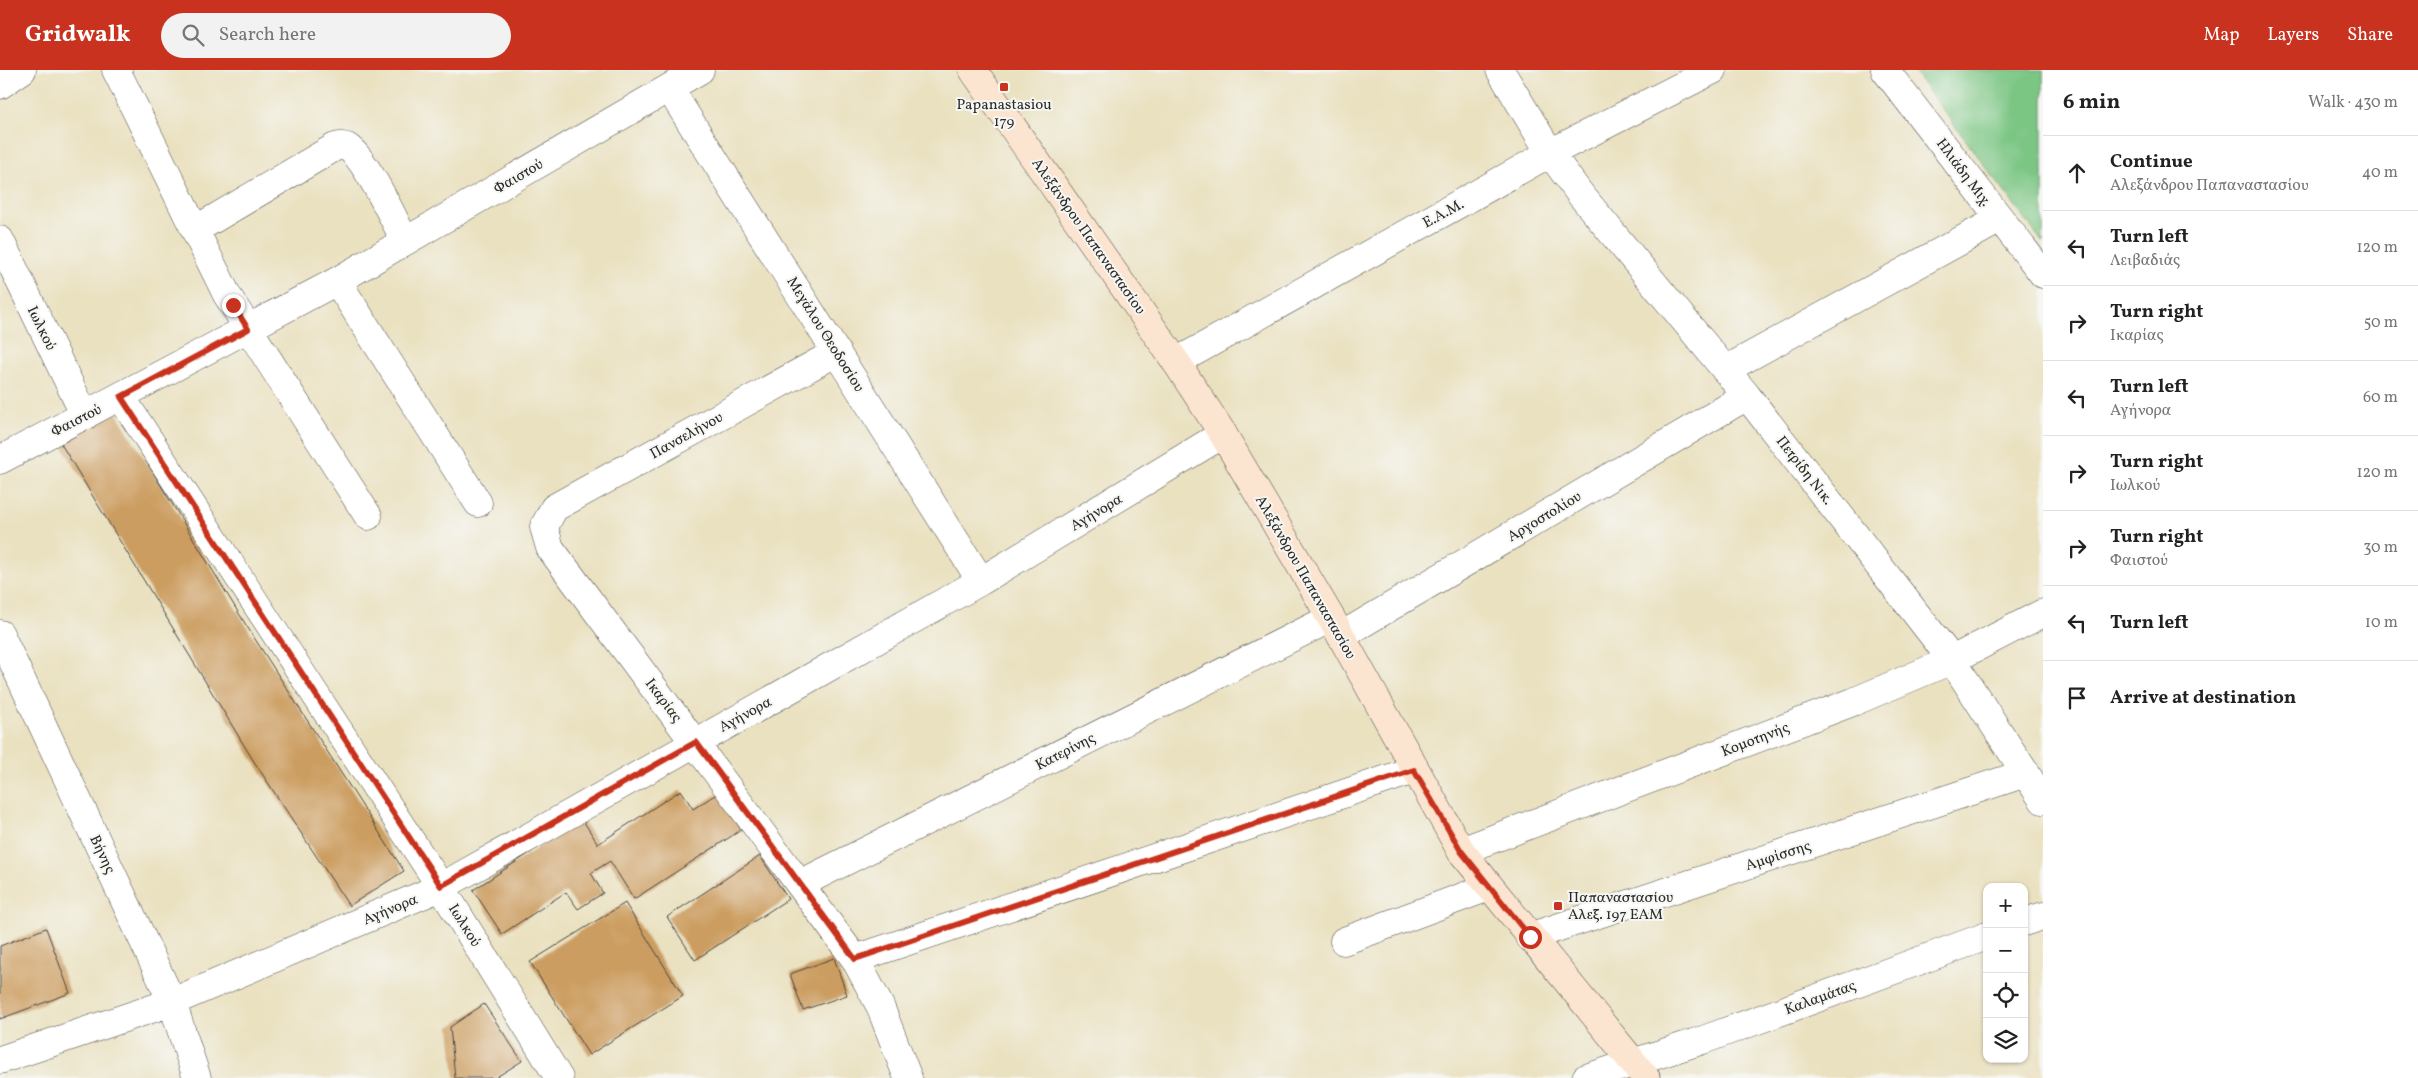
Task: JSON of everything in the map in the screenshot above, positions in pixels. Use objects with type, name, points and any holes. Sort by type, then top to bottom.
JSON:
[{"type":"main road","name":"Αλεξάνδρου Παπαναστασίου","points":[[973,70],[1176,362],[1223,434],[1336,627],[1414,770],[1461,851],[1530,937],[1645,1066]]},
{"type":"street","points":[[0,85],[22,70]]},
{"type":"street","points":[[116,70],[227,295],[368,516]]},
{"type":"street","name":"Φαιστού","points":[[0,460],[337,281],[700,70]]},
{"type":"street","name":"Πετρίδη Νικ.","points":[[1500,70],[1550,153],[1614,237],[1747,396],[1952,660],[2043,800]]},
{"type":"street","name":"Ε.Α.Μ.","points":[[1176,362],[1550,153],[1713,70]]},
{"type":"street","name":"Ηλιάδη Μιχ.","points":[[1885,70],[2043,274]]},
{"type":"street","name":"Μεγάλου Θεοδοσίου","points":[[669,88],[981,581]]},
{"type":"street","points":[[195,230],[335,147],[341,146],[346,147],[360,160],[405,242]]},
{"type":"street","points":[[1724,370],[2000,219]]},
{"type":"street","name":"Ιωλκού","points":[[0,240],[85,416]]},
{"type":"street","points":[[337,281],[478,503]]},
{"type":"street","name":"Πανσελήνου","points":[[544,527],[554,508],[837,352]]},
{"type":"street","name":"Αργοστολίου","points":[[1336,627],[1747,396]]},
{"type":"street","name":"Ιωλκού","points":[[121,397],[441,886],[560,1078]]},
{"type":"street","name":"Αγήνορα","points":[[0,1060],[172,1002],[441,886],[981,581],[1223,434]]},
{"type":"street","name":"Ικαρίας","points":[[544,527],[550,548],[696,742],[855,959],[880,1006],[908,1078]]},
{"type":"street","name":"Κομοτηνής","points":[[1461,851],[1853,702],[1952,660],[2043,613]]},
{"type":"street","name":"Κατερίνης","points":[[800,884],[1336,627]]},
{"type":"street","name":"Βήνης","points":[[0,634],[172,1002],[196,1078]]},
{"type":"street","points":[[855,959],[1414,770]]},
{"type":"street","name":"Αμφίσσης","points":[[1530,937],[2026,772]]},
{"type":"street","points":[[1344,940],[1489,886]]},
{"type":"street","points":[[2028,921],[2043,916]]},
{"type":"street","name":"Καλαμάτας","points":[[1586,1078],[1645,1066],[1983,938]]},
{"type":"green space","points":[[1913,70],[2043,70],[2043,243]]},
{"type":"building","points":[[116,412],[246,625],[404,871],[349,906],[253,760],[61,444]]},
{"type":"building","points":[[681,790],[693,809],[718,793],[741,830],[634,899],[610,861],[591,873],[603,893],[578,909],[566,892],[502,934],[473,890],[582,819],[598,844]]},
{"type":"building","points":[[760,856],[788,899],[695,960],[667,917]]},
{"type":"building","points":[[625,903],[683,996],[589,1055],[530,962]]},
{"type":"building","points":[[46,928],[70,993],[0,1019],[0,946]]},
{"type":"building","points":[[834,958],[847,995],[803,1010],[790,974]]},
{"type":"building","points":[[484,1004],[522,1061],[495,1078],[455,1078],[450,1027]]},
{"type":"place","name":"Papanastasiou 179","points":[[1004,87]]},
{"type":"place","name":"Παπαναστασίου Αλεξ. 197 ΕΑΜ","points":[[1558,906]]},
{"type":"route","points":[[233,305],[248,329],[121,397],[441,886],[696,742],[855,959],[1414,770],[1461,851],[1530,937]]}]
